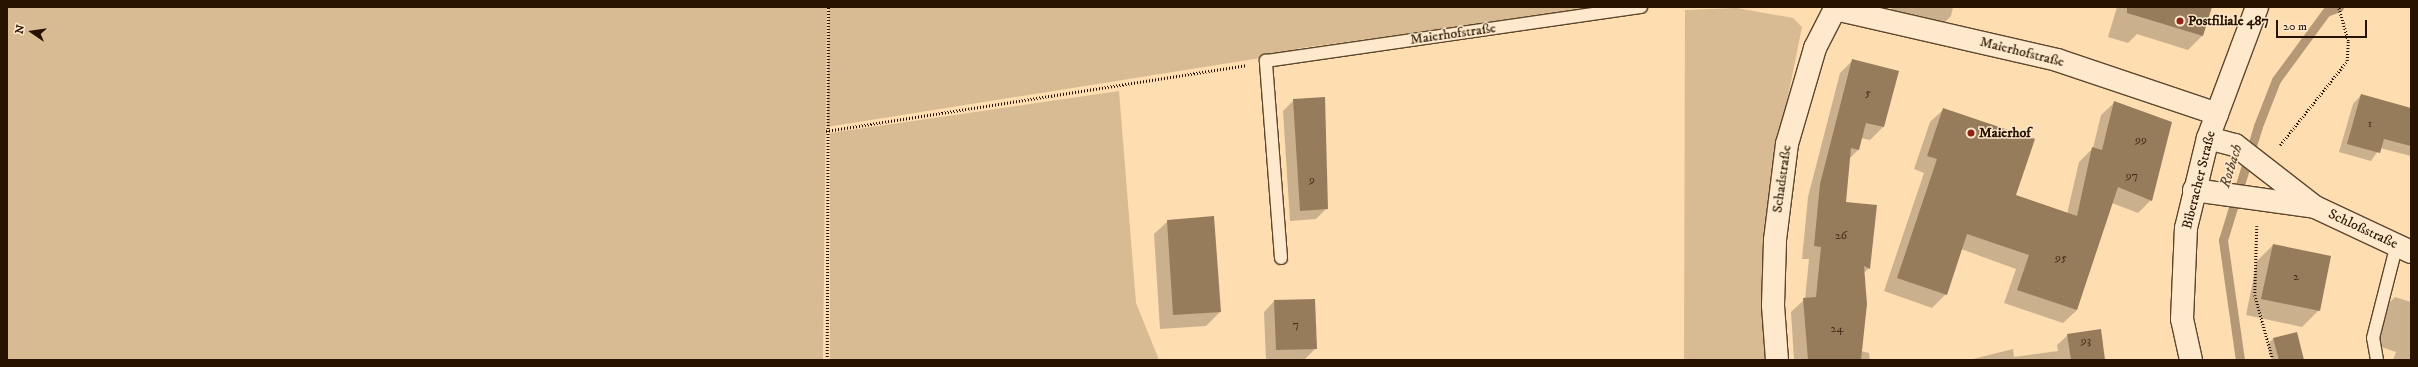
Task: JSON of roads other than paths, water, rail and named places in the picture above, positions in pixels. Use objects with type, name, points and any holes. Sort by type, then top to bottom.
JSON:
[{"type":"street","name":"Biberacher Straße","points":[[2191,360],[2182,319],[2181,290],[2186,228],[2194,190],[2208,138],[2257,7]]},
{"type":"street","name":"Maierhofstraße","points":[[1831,8],[2057,60],[2217,114]]},
{"type":"street","name":"Schadstraße","points":[[1777,360],[1773,305],[1775,240],[1784,160],[1798,95],[1831,8]]},
{"type":"street","name":"Schloßstraße","points":[[2208,138],[2235,145],[2315,207],[2404,248]]},
{"type":"street","name":"Schloßstraße","points":[[2194,190],[2220,195],[2315,207]]},
{"type":"lane","name":"Maierhofstraße","points":[[1281,258],[1266,61],[1641,7]]},
{"type":"lane","points":[[2377,360],[2373,338],[2404,248]]},
{"type":"waterway","name":"Rotbach","points":[[2240,360],[2223,240],[2258,126],[2276,80],[2326,12],[2339,7]]},
{"type":"place","name":"Postfiliale 487","points":[[2180,21]]},
{"type":"place","name":"Maierhof","points":[[1971,133]]}]
